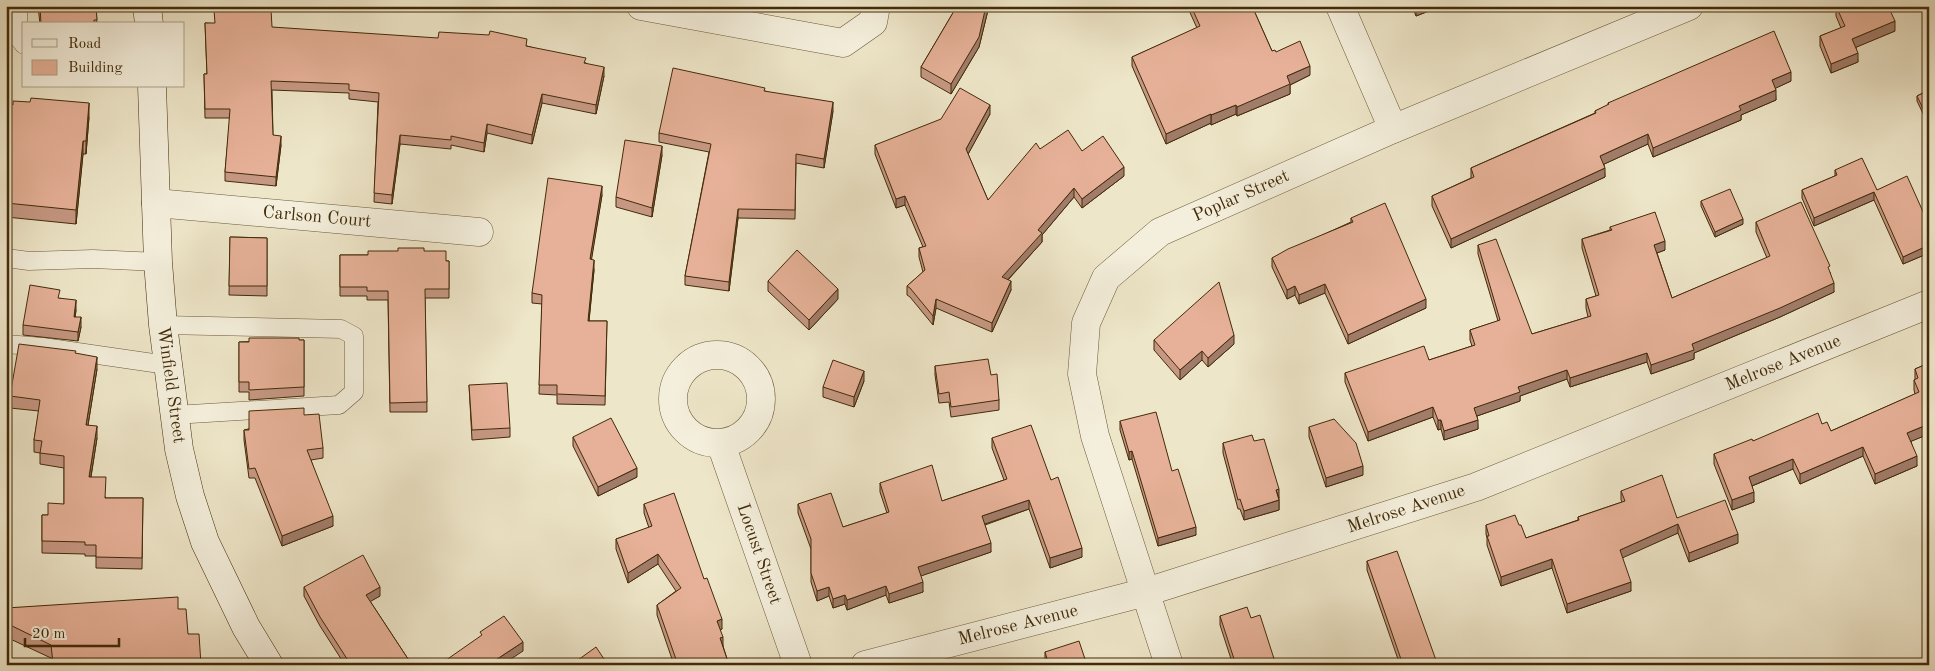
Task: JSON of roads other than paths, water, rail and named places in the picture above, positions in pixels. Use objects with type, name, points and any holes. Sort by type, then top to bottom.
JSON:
[{"type":"street","points":[[148,6],[149,22]]},
{"type":"street","points":[[641,6],[843,43],[873,22],[876,6]]},
{"type":"street","points":[[1340,6],[1393,129]]},
{"type":"street","name":"Poplar Street","points":[[1170,665],[1094,436],[1082,374],[1086,323],[1106,278],[1160,232],[1393,129],[1689,6]]},
{"type":"street","name":"Winfield Street","points":[[152,88],[158,262],[167,365],[179,449],[190,496],[205,542],[246,627],[269,665]]},
{"type":"street","name":"Carlson Court","points":[[156,203],[479,232]]},
{"type":"street","name":"Melrose Avenue","points":[[865,665],[1146,592],[1476,487],[1929,304]]},
{"type":"street","name":"Locust Street","points":[[720,444],[798,665]]},
{"type":"lane","points":[[18,6],[19,39],[22,43]]},
{"type":"lane","points":[[6,258],[29,261],[94,258],[158,262]]},
{"type":"lane","points":[[163,325],[341,329],[354,336],[354,392],[339,404],[174,415]]},
{"type":"lane","points":[[6,344],[43,347],[167,365]]}]
